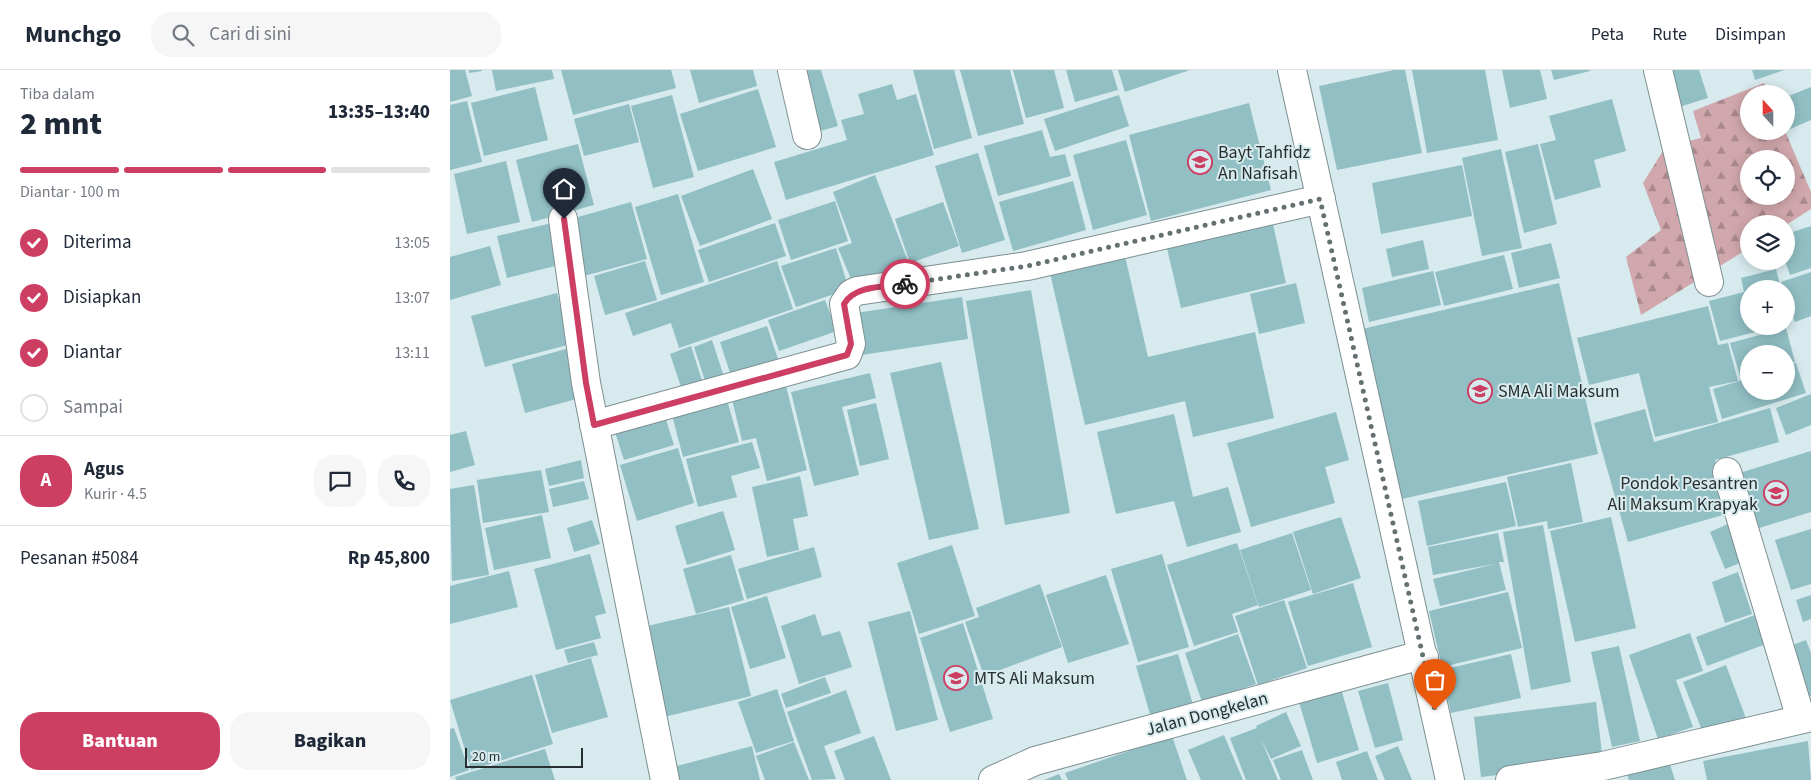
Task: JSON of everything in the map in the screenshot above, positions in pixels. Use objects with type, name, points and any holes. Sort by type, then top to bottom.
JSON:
[{"type":"street","points":[[792,70],[808,136]]},
{"type":"street","points":[[1292,70],[1450,780]]},
{"type":"street","points":[[1658,70],[1709,282]]},
{"type":"street","points":[[594,425],[847,355],[851,344],[844,304],[851,294],[857,291],[1027,266],[1320,199]]},
{"type":"street","points":[[564,219],[586,383],[665,780]]},
{"type":"street","points":[[1510,780],[1603,766],[1806,718],[1727,472]]},
{"type":"street","name":"Jalan Dongkelan","points":[[993,780],[1035,762],[1414,657],[1424,657]]},
{"type":"green space","points":[[1740,92],[1740,140],[1789,140],[1793,150],[1740,150],[1740,205],[1795,205],[1795,154],[1811,192],[1811,209],[1795,219],[1795,215],[1740,215],[1740,254],[1641,315],[1626,257],[1661,230],[1643,183],[1666,146],[1701,138],[1693,111]]},
{"type":"building","points":[[450,70],[465,70],[472,96],[450,102]]},
{"type":"building","points":[[469,70],[482,70],[482,71],[469,73]]},
{"type":"building","points":[[492,70],[552,70],[554,79],[496,91]]},
{"type":"building","points":[[561,70],[671,70],[676,88],[573,115]]},
{"type":"building","points":[[690,70],[753,70],[757,86],[699,103]]},
{"type":"building","points":[[798,70],[821,70],[838,126],[817,132]]},
{"type":"building","points":[[913,70],[954,70],[972,138],[934,149]]},
{"type":"building","points":[[960,70],[1010,70],[1024,124],[978,136]]},
{"type":"building","points":[[1013,70],[1054,70],[1064,108],[1026,118]]},
{"type":"building","points":[[1066,70],[1112,70],[1118,90],[1075,102]]},
{"type":"building","points":[[1118,70],[1190,70],[1125,92]]},
{"type":"building","points":[[1394,70],[1405,70],[1422,153],[1337,170],[1319,86]]},
{"type":"building","points":[[1412,70],[1485,70],[1498,140],[1427,153]]},
{"type":"building","points":[[1502,70],[1540,70],[1547,99],[1510,108]]},
{"type":"building","points":[[1551,70],[1590,70],[1590,71],[1554,80]]},
{"type":"building","points":[[1663,70],[1699,70],[1708,98],[1676,108]]},
{"type":"building","points":[[1752,70],[1784,70],[1755,80]]},
{"type":"building","points":[[892,84],[897,100],[916,94],[934,155],[786,200],[774,162],[847,140],[841,120],[864,114],[858,94]]},
{"type":"building","points":[[535,87],[548,140],[484,156],[471,103]]},
{"type":"building","points":[[1811,87],[1811,120],[1795,127],[1795,93]]},
{"type":"building","points":[[758,89],[776,147],[698,171],[680,114]]},
{"type":"building","points":[[672,95],[694,177],[653,188],[631,106]]},
{"type":"building","points":[[1119,95],[1129,126],[1055,151],[1044,119]]},
{"type":"building","points":[[1612,99],[1626,151],[1594,160],[1601,187],[1555,200],[1540,144],[1556,140],[1549,116]]},
{"type":"building","points":[[467,101],[482,162],[450,170],[450,105]]},
{"type":"building","name":"Bayt Tahfidz An Nafisah","points":[[1249,103],[1271,190],[1151,221],[1129,135]]},
{"type":"building","points":[[629,104],[639,142],[584,156],[574,119]]},
{"type":"building","points":[[1042,130],[1050,157],[1065,154],[1071,176],[998,196],[984,146]]},
{"type":"building","points":[[1126,140],[1147,215],[1093,230],[1073,155]]},
{"type":"building","points":[[578,144],[594,205],[532,222],[516,160]]},
{"type":"building","points":[[1538,144],[1557,224],[1524,233],[1505,152]]},
{"type":"building","points":[[1501,149],[1522,248],[1482,256],[1462,158]]},
{"type":"building","points":[[978,153],[1005,240],[962,253],[935,166]]},
{"type":"building","points":[[506,161],[520,222],[467,234],[454,174]]},
{"type":"building","points":[[1462,165],[1472,216],[1381,234],[1372,183]]},
{"type":"building","points":[[753,169],[772,219],[700,246],[681,196]]},
{"type":"building","points":[[875,175],[912,272],[854,286],[838,248],[852,243],[833,192]]},
{"type":"building","points":[[1073,181],[1086,230],[1013,251],[999,202]]},
{"type":"building","points":[[678,194],[704,282],[661,295],[635,207]]},
{"type":"building","points":[[835,201],[848,241],[791,260],[778,220]]},
{"type":"building","points":[[631,202],[647,259],[580,277],[564,221]]},
{"type":"building","points":[[943,202],[959,246],[910,263],[895,219]]},
{"type":"building","points":[[1271,215],[1286,283],[1181,308],[1165,240]]},
{"type":"building","points":[[556,222],[567,263],[507,278],[497,236]]},
{"type":"building","points":[[775,223],[786,256],[709,282],[698,250]]},
{"type":"building","points":[[1811,226],[1811,268],[1790,275],[1788,270],[1795,270],[1795,231]]},
{"type":"building","points":[[1423,240],[1429,269],[1392,277],[1386,249]]},
{"type":"building","points":[[1551,243],[1560,278],[1519,288],[1511,253]]},
{"type":"building","points":[[490,246],[501,285],[450,300],[450,257]]},
{"type":"building","points":[[836,248],[849,289],[796,307],[781,266]]},
{"type":"building","points":[[1504,255],[1513,289],[1444,306],[1435,272]]},
{"type":"building","points":[[1125,256],[1148,357],[1255,332],[1274,418],[1193,437],[1185,401],[1085,425],[1050,273]]},
{"type":"building","points":[[645,261],[657,300],[605,315],[594,276]]},
{"type":"building","points":[[777,261],[793,309],[679,348],[671,323],[633,336],[625,313]]},
{"type":"building","points":[[1776,270],[1779,280],[1741,280],[1741,278]]},
{"type":"building","points":[[1433,271],[1441,305],[1369,322],[1362,288]]},
{"type":"building","points":[[1811,272],[1811,316],[1795,322],[1795,280],[1787,280]]},
{"type":"building","points":[[1296,283],[1305,323],[1259,334],[1250,294]]},
{"type":"building","name":"SMA Ali Maksum","points":[[1559,283],[1598,454],[1402,499],[1362,329]]},
{"type":"building","points":[[1031,290],[1070,513],[1005,525],[966,301]]},
{"type":"building","points":[[557,293],[571,344],[485,367],[471,316]]},
{"type":"building","points":[[1740,293],[1740,335],[1744,335],[1720,341],[1709,301]]},
{"type":"building","points":[[962,297],[968,339],[855,356],[849,314]]},
{"type":"building","points":[[825,300],[837,331],[779,351],[768,320]]},
{"type":"building","points":[[1708,306],[1718,345],[1728,343],[1738,381],[1709,387],[1718,422],[1655,437],[1639,373],[1589,385],[1577,338]]},
{"type":"building","points":[[767,326],[779,362],[732,379],[720,342]]},
{"type":"building","points":[[1760,335],[1788,335],[1790,345],[1740,345],[1740,376],[1730,343]]},
{"type":"building","points":[[712,340],[727,386],[709,393],[694,347]]},
{"type":"building","points":[[691,346],[706,393],[685,399],[670,354]]},
{"type":"building","points":[[573,347],[587,396],[525,413],[512,364]]},
{"type":"building","points":[[941,362],[979,529],[929,540],[890,373]]},
{"type":"building","points":[[1795,363],[1806,393],[1795,396]]},
{"type":"building","points":[[870,373],[876,398],[842,407],[859,475],[814,486],[791,392]]},
{"type":"building","points":[[784,378],[807,470],[767,481],[756,438],[742,441],[730,391]]},
{"type":"building","points":[[1740,381],[1740,400],[1783,400],[1722,419],[1713,389]]},
{"type":"building","points":[[1811,394],[1811,425],[1786,435],[1776,408]]},
{"type":"building","points":[[727,400],[739,442],[683,457],[672,415]]},
{"type":"building","points":[[876,403],[889,459],[860,466],[847,410]]},
{"type":"building","points":[[1770,408],[1779,442],[1715,460],[1730,513],[1628,542],[1594,423],[1645,409],[1654,442]]},
{"type":"building","points":[[1336,412],[1349,460],[1325,467],[1335,503],[1251,527],[1227,443]]},
{"type":"building","points":[[664,413],[674,445],[624,460],[614,429]]},
{"type":"building","points":[[1174,414],[1193,497],[1228,487],[1241,532],[1187,547],[1174,501],[1116,514],[1097,432]]},
{"type":"building","points":[[466,431],[475,465],[450,472],[450,435]]},
{"type":"building","points":[[752,442],[760,468],[731,476],[737,497],[698,507],[686,459]]},
{"type":"building","points":[[678,448],[694,503],[637,521],[620,465]]},
{"type":"building","name":"Pondok Pesantren Ali Maksum Krapyak","points":[[1811,451],[1811,512],[1753,530],[1736,474]]},
{"type":"building","points":[[581,460],[584,478],[549,486],[545,469]]},
{"type":"building","points":[[1571,463],[1583,522],[1548,529],[1547,521],[1518,527],[1507,477]]},
{"type":"building","points":[[541,470],[549,512],[483,523],[477,480]]},
{"type":"building","points":[[800,476],[808,516],[793,519],[799,550],[767,557],[752,487]]},
{"type":"building","points":[[584,481],[589,499],[553,507],[549,489]]},
{"type":"building","points":[[1506,482],[1516,526],[1427,546],[1418,501]]},
{"type":"building","points":[[474,485],[489,575],[452,581],[450,489]]},
{"type":"building","points":[[723,511],[735,550],[687,565],[675,526]]},
{"type":"building","points":[[542,515],[551,558],[494,570],[485,528]]},
{"type":"building","points":[[1341,517],[1361,578],[1313,594],[1293,532]]},
{"type":"building","points":[[1611,517],[1636,628],[1575,642],[1550,531]]},
{"type":"building","points":[[592,520],[600,544],[574,552],[567,528]]},
{"type":"building","points":[[1730,523],[1745,561],[1725,569],[1710,532]]},
{"type":"building","points":[[1543,525],[1571,682],[1531,690],[1503,532]]},
{"type":"building","points":[[1811,529],[1811,584],[1791,590],[1775,540]]},
{"type":"building","points":[[1292,533],[1311,590],[1259,607],[1240,550]]},
{"type":"building","points":[[1498,533],[1504,562],[1499,562],[1506,590],[1440,606],[1433,579],[1495,564],[1433,575],[1428,547]]},
{"type":"building","points":[[1237,543],[1258,605],[1232,614],[1238,632],[1194,646],[1167,565]]},
{"type":"building","points":[[952,545],[975,616],[919,634],[897,563]]},
{"type":"building","points":[[814,547],[822,577],[747,599],[738,569]]},
{"type":"building","points":[[590,554],[606,613],[595,616],[601,638],[556,650],[534,569]]},
{"type":"building","points":[[1162,554],[1189,647],[1138,662],[1111,569]]},
{"type":"building","points":[[731,555],[744,600],[696,614],[683,569]]},
{"type":"building","points":[[509,571],[518,607],[450,624],[450,586]]},
{"type":"building","points":[[1738,572],[1752,614],[1725,623],[1712,582]]},
{"type":"building","points":[[1106,575],[1129,644],[1068,663],[1046,595]]},
{"type":"building","points":[[1353,583],[1372,647],[1308,666],[1288,602]]},
{"type":"building","points":[[1040,584],[1062,647],[984,676],[965,622],[979,617],[976,608]]},
{"type":"building","points":[[1508,592],[1522,648],[1442,667],[1429,611]]},
{"type":"building","points":[[1811,595],[1811,619],[1803,622],[1796,600]]},
{"type":"building","points":[[767,596],[786,658],[750,669],[731,607]]},
{"type":"building","points":[[1284,600],[1307,668],[1258,685],[1235,616]]},
{"type":"building","points":[[729,607],[751,696],[664,717],[643,627]]},
{"type":"building","points":[[910,611],[938,720],[896,731],[868,622]]},
{"type":"building","points":[[1763,612],[1774,641],[1707,666],[1696,637]]},
{"type":"building","points":[[815,614],[822,636],[840,631],[852,667],[799,684],[781,626]]},
{"type":"building","name":"MTS Ali Maksum","points":[[963,623],[993,719],[950,732],[920,638]]},
{"type":"building","points":[[1690,633],[1703,671],[1676,680],[1693,727],[1658,739],[1629,655]]},
{"type":"building","points":[[1238,634],[1256,684],[1202,702],[1185,653]]},
{"type":"building","points":[[1806,640],[1811,653],[1811,696],[1804,699],[1784,648]]},
{"type":"building","points":[[594,642],[598,655],[568,663],[564,650]]},
{"type":"building","points":[[1619,646],[1640,741],[1612,747],[1591,652]]},
{"type":"building","points":[[1178,654],[1194,708],[1152,721],[1136,666]]},
{"type":"building","points":[[1511,654],[1521,698],[1451,713],[1441,670]]},
{"type":"building","points":[[591,658],[608,717],[552,733],[535,675]]},
{"type":"building","points":[[1726,665],[1747,721],[1705,738],[1683,682]]},
{"type":"building","points":[[532,675],[553,744],[471,770],[450,700]]},
{"type":"building","points":[[825,677],[831,693],[786,708],[781,694]]},
{"type":"building","points":[[1388,683],[1403,740],[1375,748],[1358,691]]},
{"type":"building","points":[[777,689],[794,741],[756,753],[738,702]]},
{"type":"building","points":[[1341,689],[1359,750],[1317,763],[1299,702]]},
{"type":"building","points":[[846,690],[861,733],[824,746],[836,779],[812,780],[787,712]]},
{"type":"building","points":[[1596,702],[1603,762],[1481,777],[1474,717]]},
{"type":"building","points":[[1286,712],[1301,746],[1271,759],[1261,739],[1278,780],[1246,780],[1230,738],[1257,728],[1256,726]]},
{"type":"building","points":[[454,728],[469,770],[450,777],[450,729]]},
{"type":"building","points":[[1224,735],[1243,780],[1201,780],[1188,750]]},
{"type":"building","points":[[874,736],[891,780],[845,780],[834,751]]},
{"type":"building","points":[[1172,736],[1187,780],[1068,780],[1065,773]]},
{"type":"building","points":[[1808,741],[1811,780],[1707,780],[1703,761]]},
{"type":"building","points":[[794,742],[809,780],[765,780],[756,756]]},
{"type":"building","points":[[752,746],[760,780],[669,780],[666,769]]},
{"type":"building","points":[[1398,746],[1412,780],[1385,780],[1375,756]]},
{"type":"building","points":[[545,749],[555,780],[456,780],[455,777]]},
{"type":"building","points":[[1302,750],[1313,780],[1281,780],[1273,760]]},
{"type":"building","points":[[1367,751],[1378,780],[1342,780],[1336,762]]},
{"type":"building","points":[[1668,758],[1675,780],[1629,780],[1626,772]]},
{"type":"building","points":[[1059,774],[1062,780],[1044,780]]},
{"type":"way so far","points":[[905,284],[1027,266],[1320,199],[1435,710]]},
{"type":"place","name":"Bayt Tahfidz An Nafisah","points":[[1200,162]]},
{"type":"place","name":"SMA Ali Maksum","points":[[1480,391]]},
{"type":"place","name":"Pondok Pesantren Ali Maksum Krapyak","points":[[1776,493]]},
{"type":"place","name":"MTS Ali Maksum","points":[[956,678]]},
{"type":"route","points":[[564,219],[586,383],[594,425],[847,355],[851,350],[851,344],[844,304],[846,299],[857,291],[905,284]]}]
